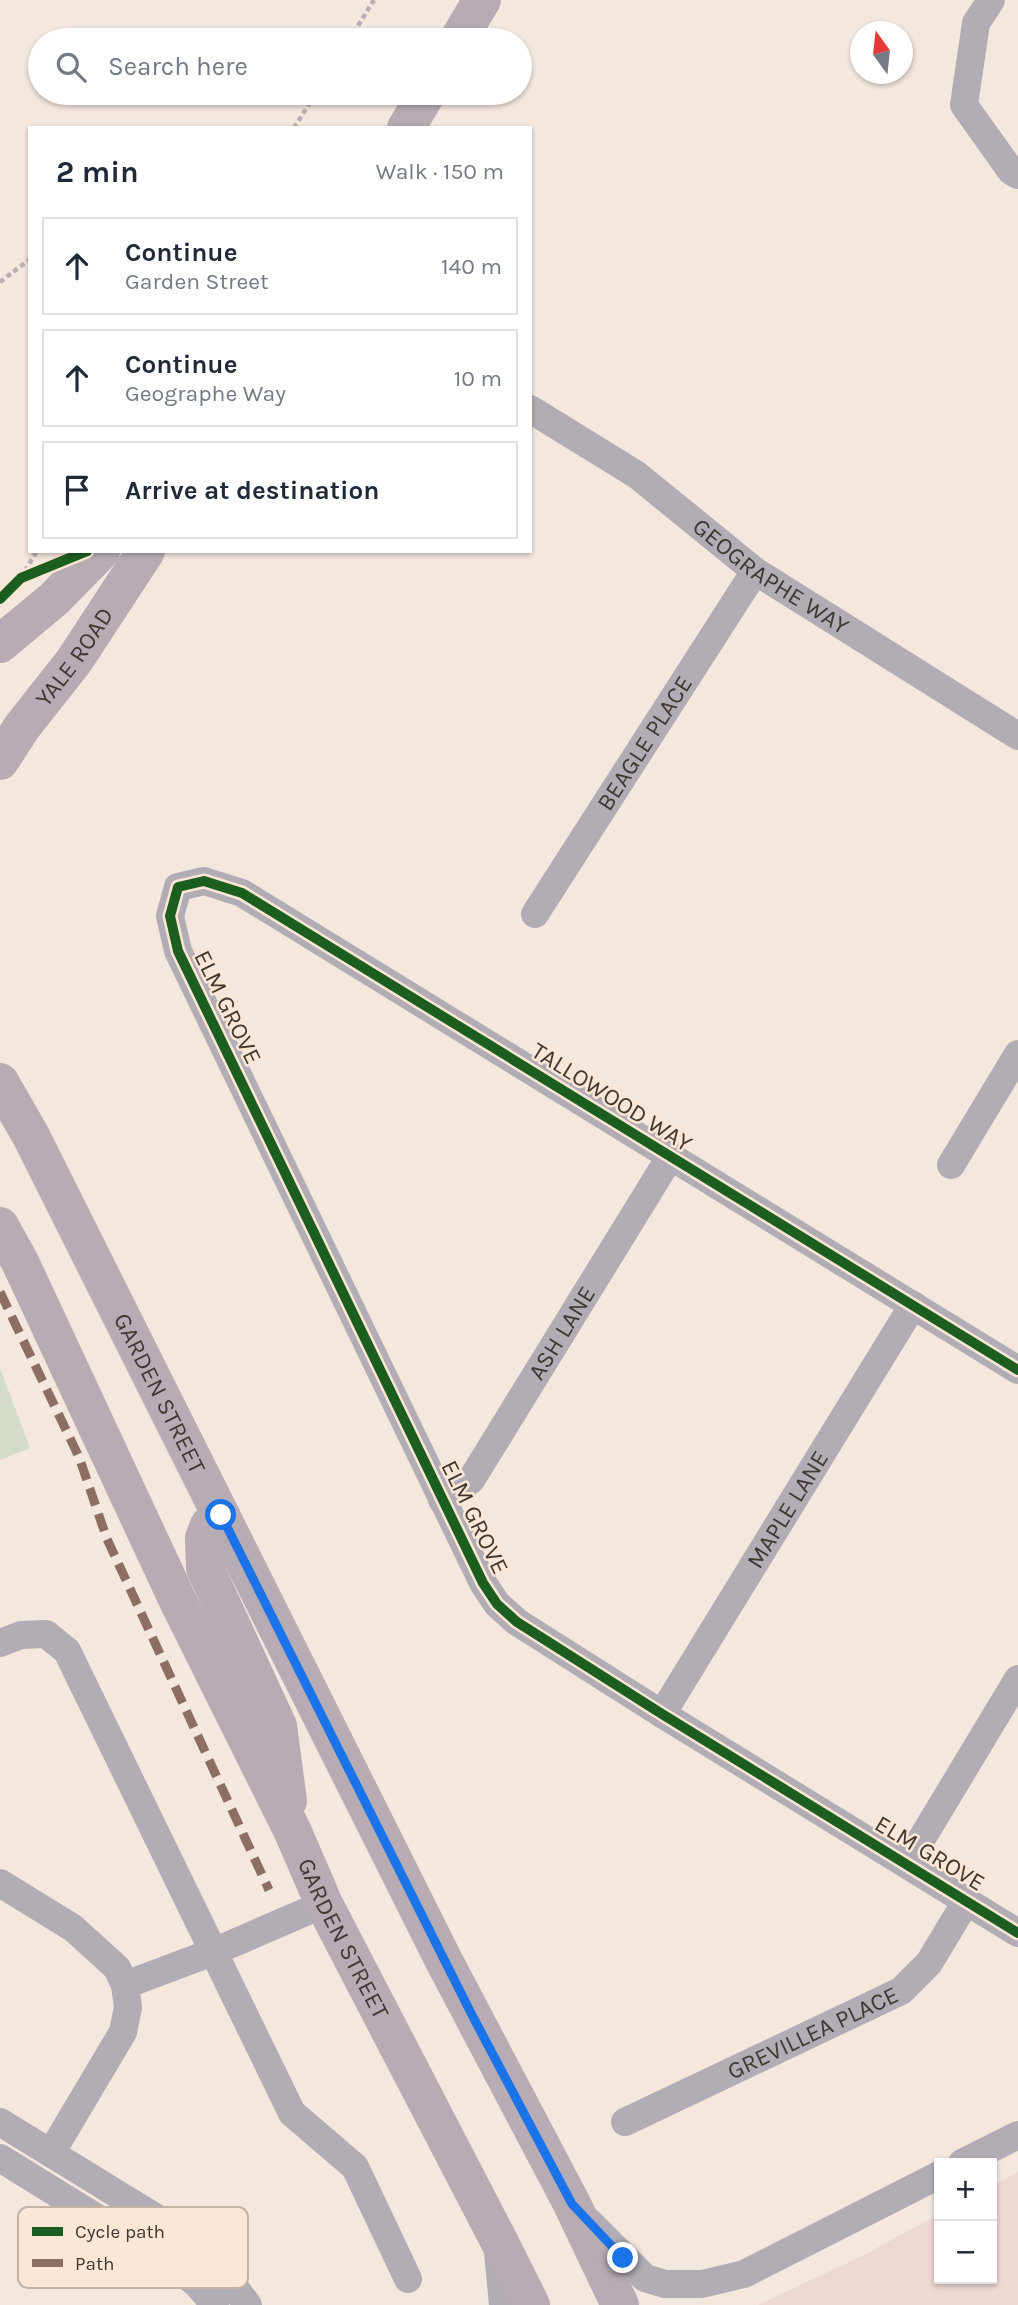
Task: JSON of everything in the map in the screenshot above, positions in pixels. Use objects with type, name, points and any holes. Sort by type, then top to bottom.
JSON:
[{"type":"main road","points":[[465,28],[482,0]]},
{"type":"main road","points":[[407,126],[420,105]]},
{"type":"main road","name":"YALE ROAD","points":[[5,637],[54,599],[99,553]]},
{"type":"main road","name":"YALE ROAD","points":[[0,761],[22,727],[74,661],[145,553]]},
{"type":"main road","name":"GARDEN STREET","points":[[0,1082],[31,1136],[472,2015],[572,2204],[620,2305]]},
{"type":"main road","name":"GARDEN STREET","points":[[0,1226],[26,1275],[178,1601],[293,1832],[324,1904],[531,2305]]},
{"type":"main road","points":[[221,1515],[209,1525],[204,1538],[205,1568],[278,1726],[293,1832]]},
{"type":"street","points":[[991,0],[976,23],[964,106],[1011,171],[1018,175]]},
{"type":"street","name":"GEOGRAPHE WAY","points":[[532,410],[637,475],[755,571],[1018,736]]},
{"type":"street","name":"BEAGLE PLACE","points":[[535,914],[755,571]]},
{"type":"street","name":"TALLOWOOD WAY","points":[[178,887],[204,881],[242,893],[1018,1370]]},
{"type":"street","name":"ELM GROVE","points":[[178,887],[170,916],[177,951],[442,1500],[483,1583],[497,1604],[517,1622],[662,1714],[1018,1933]]},
{"type":"street","points":[[951,1165],[1018,1054]]},
{"type":"street","name":"ASH LANE","points":[[442,1500],[471,1480],[670,1157]]},
{"type":"street","name":"MAPLE LANE","points":[[662,1714],[913,1305]]},
{"type":"street","points":[[0,1643],[20,1635],[46,1634],[67,1651],[292,2113],[355,2167],[408,2279]]},
{"type":"street","points":[[907,1863],[1018,1679]]},
{"type":"street","points":[[0,1883],[73,1927],[117,1968],[125,1985],[128,2007],[123,2032],[51,2153]]},
{"type":"street","name":"GREVILLEA PLACE","points":[[625,2122],[901,1991],[929,1963],[967,1900]]},
{"type":"street","points":[[125,1985],[213,1952],[324,1904]]},
{"type":"street","points":[[0,2122],[139,2207]]},
{"type":"street","points":[[972,2158],[1018,2135]]},
{"type":"street","points":[[0,2158],[80,2207]]},
{"type":"street","points":[[572,2204],[645,2278],[665,2284],[702,2284],[744,2274],[934,2178]]},
{"type":"street","points":[[498,2239],[502,2305]]},
{"type":"street","points":[[710,2305],[744,2274]]},
{"type":"street","points":[[200,2288],[215,2305]]},
{"type":"street","points":[[235,2288],[248,2305]]},
{"type":"path","points":[[356,28],[374,0]]},
{"type":"path","points":[[295,126],[308,105]]},
{"type":"path","points":[[0,282],[28,261]]},
{"type":"path","points":[[21,578],[36,553]]},
{"type":"path","points":[[21,578],[38,570]]},
{"type":"shaded area","points":[[1018,2172],[1018,2305],[758,2305],[864,2255],[934,2217],[934,2284],[997,2284],[997,2183]]},
{"type":"green space","points":[[0,1368],[30,1448],[0,1460]]},
{"type":"marked path","points":[[0,1292],[79,1457],[107,1539],[269,1890]]},
{"type":"cycle path","points":[[0,599],[21,578],[82,553]]},
{"type":"cycle path","points":[[1018,1370],[242,893],[204,881],[178,887],[170,916],[178,951],[483,1583],[497,1604],[517,1622],[662,1714],[1018,1933]]},
{"type":"route","points":[[221,1515],[472,2015],[572,2204],[623,2258]]}]
